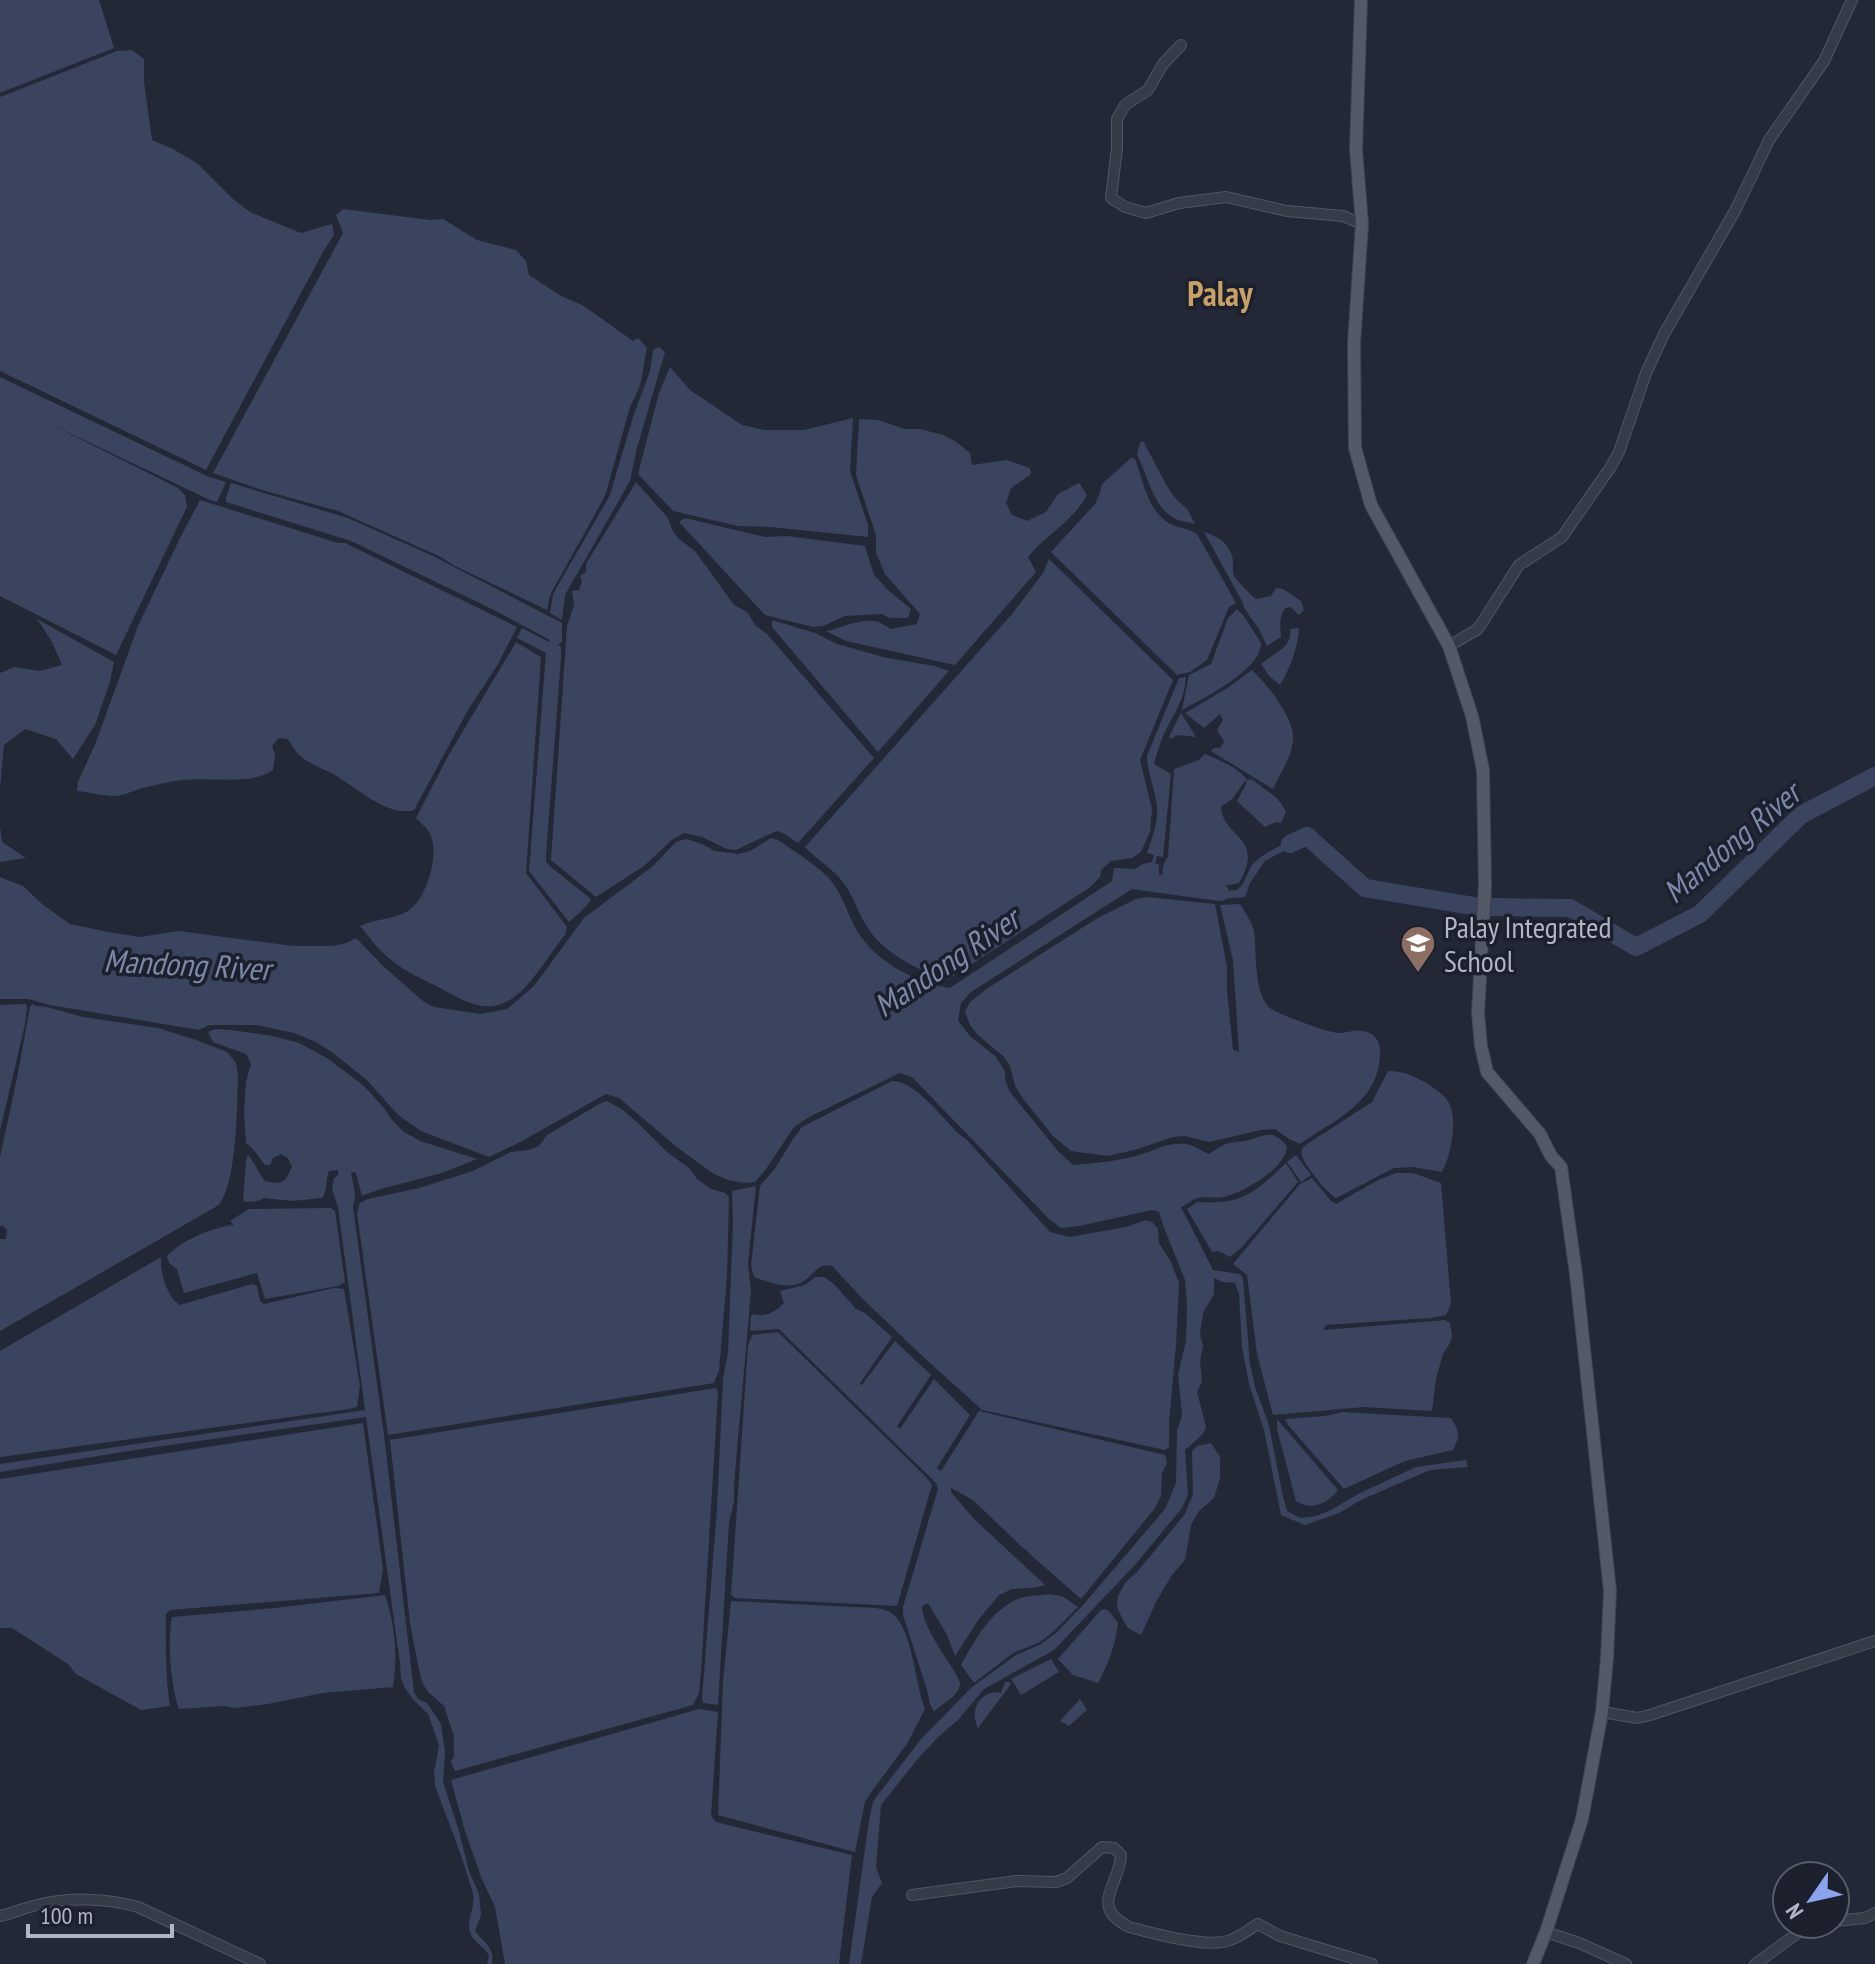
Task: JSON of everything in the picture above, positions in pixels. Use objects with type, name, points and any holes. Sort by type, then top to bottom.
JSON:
[{"type":"main road","points":[[1361,0],[1356,149],[1362,224],[1354,343],[1355,448],[1371,505],[1449,646],[1472,716],[1483,770],[1485,886],[1478,1010],[1481,1046],[1487,1072],[1540,1134],[1551,1156],[1561,1167],[1597,1454],[1610,1591],[1602,1712],[1582,1819],[1533,1964]]},
{"type":"street","points":[[1449,646],[1478,629],[1519,565],[1562,537],[1610,468],[1664,334],[1736,209],[1769,140],[1824,61],[1852,0]]},
{"type":"street","points":[[1181,45],[1163,64],[1148,90],[1125,105],[1117,119],[1111,198],[1125,207],[1146,213],[1179,203],[1226,197],[1287,211],[1343,216],[1362,224]]},
{"type":"street","points":[[1602,1712],[1637,1718],[1650,1715],[1875,1641]]},
{"type":"street","points":[[912,1895],[1017,1881],[1056,1882],[1067,1878],[1102,1847],[1114,1848],[1121,1855],[1120,1867],[1107,1898],[1113,1915],[1129,1927],[1220,1943],[1233,1940],[1258,1924],[1280,1936],[1372,1964]]},
{"type":"street","points":[[0,1916],[60,1900],[104,1899],[121,1902],[260,1964]]},
{"type":"street","points":[[1851,1919],[1875,1913]]},
{"type":"street","points":[[1546,1932],[1626,1964]]},
{"type":"street","points":[[1755,1964],[1788,1940]]},
{"type":"water","points":[[0,0],[99,0],[114,48],[0,93]]},
{"type":"water","points":[[132,50],[144,59],[152,140],[197,163],[250,212],[301,233],[332,224],[334,235],[206,470],[0,371],[0,97],[117,51]]},
{"type":"water","points":[[343,209],[443,219],[477,240],[516,250],[526,261],[529,275],[561,296],[584,306],[633,341],[638,338],[647,348],[640,386],[630,407],[605,496],[550,595],[547,610],[441,557],[338,511],[213,473],[343,233],[336,215]]},
{"type":"water","points":[[659,347],[665,352],[630,481],[565,595],[562,620],[550,613],[553,594],[610,495],[650,371],[653,350]]},
{"type":"water","points":[[670,367],[690,390],[742,425],[764,430],[804,430],[853,418],[850,471],[868,525],[868,537],[738,526],[673,511],[638,474],[659,393]]},
{"type":"water","points":[[0,377],[209,477],[226,482],[217,502],[210,500],[44,421],[178,488],[185,495],[187,507],[116,655],[0,596]]},
{"type":"water","points":[[859,419],[878,420],[905,429],[943,435],[970,453],[972,465],[1007,460],[1030,468],[1031,474],[1011,488],[1006,503],[1012,515],[1027,521],[1046,512],[1058,494],[1079,483],[1087,495],[1075,512],[1028,557],[1036,572],[955,665],[846,641],[826,631],[866,621],[879,622],[891,629],[917,624],[920,614],[885,574],[876,553],[876,535],[856,475]]},
{"type":"water","points":[[1143,441],[1167,486],[1188,510],[1195,524],[1168,514],[1156,500],[1137,455]]},
{"type":"water","points":[[1131,458],[1135,459],[1146,493],[1160,516],[1197,534],[1236,603],[1229,607],[1207,660],[1190,672],[1177,675],[1051,552],[1095,504],[1102,484]]},
{"type":"water","points":[[636,482],[668,518],[679,539],[695,551],[734,605],[747,612],[874,758],[798,843],[776,831],[736,850],[684,833],[644,866],[596,897],[551,860],[567,626],[574,605],[572,591],[579,590],[580,576],[586,572],[586,564]]},
{"type":"water","points":[[231,483],[348,518],[433,556],[562,623],[562,642],[558,645],[561,647],[561,658],[546,862],[591,899],[569,922],[529,871],[546,653],[517,638],[522,628],[550,640],[351,541],[226,502]]},
{"type":"water","points":[[200,500],[345,543],[517,627],[414,810],[393,809],[372,800],[303,758],[288,739],[279,738],[272,746],[275,755],[273,770],[252,778],[175,781],[118,796],[77,791],[138,626]]},
{"type":"water","points":[[685,518],[765,537],[787,536],[865,546],[874,575],[911,609],[908,618],[890,618],[882,614],[845,616],[813,627],[765,615],[679,522]]},
{"type":"water","points":[[1204,532],[1225,543],[1233,559],[1234,576],[1256,599],[1271,596],[1276,588],[1280,588],[1301,601],[1304,610],[1299,615],[1290,607],[1285,608],[1280,625],[1281,637],[1267,646],[1244,608]]},
{"type":"water","points":[[1049,559],[1173,680],[1140,760],[1152,809],[1150,832],[1141,852],[1132,858],[1111,861],[1089,888],[947,980],[913,965],[882,944],[866,925],[842,881],[805,847],[1012,614],[1043,573]]},
{"type":"water","points":[[1237,609],[1261,643],[1259,653],[1230,682],[1182,710],[1189,675],[1211,664],[1228,618]]},
{"type":"water","points":[[37,619],[114,662],[110,682],[95,725],[73,759],[56,739],[25,729],[4,745],[0,788],[0,673],[15,667],[39,671],[62,665]]},
{"type":"water","points":[[772,620],[815,633],[837,644],[949,671],[878,752],[772,627]]},
{"type":"water","points":[[1299,628],[1293,658],[1280,685],[1261,664],[1285,646],[1290,629]]},
{"type":"water","points":[[516,642],[541,657],[526,873],[567,927],[565,935],[520,992],[502,1004],[481,1006],[398,965],[380,950],[360,926],[403,914],[421,896],[433,863],[433,851],[429,832],[416,818],[447,758]]},
{"type":"water","points":[[1252,670],[1279,703],[1293,732],[1290,754],[1273,789],[1211,751],[1220,748],[1224,742],[1217,730],[1223,720],[1220,714],[1204,728],[1185,713]]},
{"type":"water","points":[[1186,677],[1181,699],[1163,736],[1154,764],[1171,774],[1163,857],[1157,856],[1155,863],[1159,865],[1159,881],[1173,891],[1205,888],[1236,890],[1253,864],[1265,854],[1307,832],[1313,835],[1265,861],[1250,883],[1245,897],[1221,899],[1132,889],[971,992],[961,1003],[958,1021],[971,1037],[996,1057],[1005,1071],[1010,1092],[1073,1165],[1125,1158],[1174,1144],[1189,1145],[1209,1154],[1226,1144],[1267,1135],[1276,1137],[1287,1146],[1280,1163],[1252,1185],[1224,1197],[1196,1199],[1181,1207],[1213,1270],[1240,1274],[1243,1279],[1250,1364],[1269,1425],[1287,1511],[1300,1518],[1316,1516],[1416,1467],[1466,1460],[1468,1467],[1430,1470],[1339,1513],[1305,1525],[1281,1515],[1264,1430],[1249,1384],[1242,1347],[1239,1294],[1235,1283],[1214,1278],[1214,1294],[1203,1313],[1200,1334],[1203,1346],[1200,1361],[1202,1382],[1197,1392],[1206,1427],[1203,1434],[1185,1450],[1188,1495],[1182,1508],[1134,1566],[1054,1650],[984,1689],[916,1761],[881,1805],[876,1867],[882,1883],[872,1897],[861,1964],[849,1964],[869,1820],[877,1796],[922,1738],[972,1687],[1016,1655],[1041,1644],[1083,1605],[1165,1509],[1176,1483],[1177,1431],[1182,1415],[1178,1374],[1186,1341],[1187,1305],[1185,1280],[1159,1212],[1152,1210],[1061,1228],[912,1077],[900,1073],[794,1127],[755,1182],[728,1180],[714,1174],[619,1098],[606,1094],[489,1157],[421,1131],[398,1115],[367,1080],[333,1053],[294,1033],[256,1025],[209,1025],[199,1030],[28,999],[0,999],[0,877],[23,886],[70,924],[108,932],[140,937],[179,931],[293,946],[333,946],[356,938],[423,1001],[434,1007],[480,1014],[507,1009],[534,986],[584,918],[653,866],[676,842],[686,839],[715,851],[738,854],[750,851],[771,838],[826,876],[861,937],[879,956],[913,977],[950,988],[1112,881],[1114,868],[1135,869],[1152,862],[1154,855],[1147,853],[1156,825],[1157,808],[1147,756],[1179,678]]},
{"type":"water","points":[[1181,713],[1196,737],[1169,737]]},
{"type":"water","points":[[1205,754],[1234,768],[1247,780],[1251,779],[1280,802],[1286,812],[1281,823],[1265,827],[1237,801],[1245,781],[1233,798],[1221,807],[1228,826],[1246,847],[1246,868],[1239,883],[1172,882],[1167,881],[1162,873],[1168,857],[1174,769],[1199,760]]},
{"type":"water","points":[[0,826],[2,842],[26,858],[0,862]]},
{"type":"water","points":[[1147,897],[1215,904],[1227,967],[1233,1050],[1239,1052],[1233,960],[1220,905],[1240,904],[1248,917],[1255,940],[1258,983],[1270,1008],[1326,1030],[1339,1033],[1360,1031],[1376,1038],[1380,1048],[1378,1069],[1373,1084],[1354,1107],[1300,1144],[1275,1129],[1209,1142],[1185,1136],[1173,1137],[1108,1156],[1071,1151],[1053,1136],[1015,1086],[1010,1066],[1004,1057],[978,1035],[965,1012],[970,1002],[988,988],[1096,919],[1136,899]]},
{"type":"water","points":[[26,1004],[25,1024],[0,1131],[0,1005]]},
{"type":"water","points":[[32,1004],[83,1017],[158,1028],[227,1052],[236,1063],[238,1075],[235,1143],[229,1179],[219,1205],[0,1331],[0,1239],[6,1239],[7,1230],[0,1226],[0,1157]]},
{"type":"water","points":[[215,1029],[273,1036],[299,1043],[327,1058],[363,1085],[404,1132],[420,1141],[477,1159],[442,1173],[362,1196],[356,1173],[351,1172],[414,1692],[418,1699],[427,1703],[441,1724],[445,1752],[443,1782],[469,1871],[479,1894],[481,1915],[475,1931],[490,1949],[492,1964],[487,1964],[489,1956],[470,1932],[473,1894],[435,1786],[439,1745],[428,1714],[412,1698],[401,1678],[366,1417],[0,1472],[0,1464],[365,1410],[338,1207],[332,1189],[338,1170],[329,1171],[322,1198],[243,1200],[248,1155],[265,1181],[282,1182],[292,1167],[288,1158],[281,1154],[273,1158],[270,1165],[265,1165],[246,1143],[244,1113],[246,1082],[251,1064],[246,1054],[213,1042],[208,1032]]},
{"type":"water","points":[[1388,1071],[1418,1078],[1437,1090],[1449,1103],[1453,1128],[1445,1165],[1442,1172],[1413,1167],[1394,1168],[1336,1198],[1312,1172],[1302,1156],[1302,1150],[1372,1102]]},
{"type":"water","points":[[892,1081],[910,1087],[929,1102],[1050,1232],[1069,1237],[1126,1227],[1146,1220],[1158,1229],[1159,1243],[1179,1283],[1169,1447],[1165,1450],[982,1410],[919,1353],[832,1266],[821,1266],[805,1280],[793,1285],[754,1277],[751,1265],[760,1186],[793,1139],[802,1127]]},
{"type":"water","points":[[607,1101],[638,1123],[667,1152],[689,1168],[697,1179],[729,1197],[727,1276],[719,1371],[714,1383],[388,1435],[357,1213],[360,1203],[473,1171],[511,1152],[539,1146],[547,1135]]},
{"type":"water","points":[[1296,1155],[1311,1175],[1301,1182],[1287,1162]]},
{"type":"water","points":[[1286,1163],[1298,1182],[1230,1257],[1218,1251],[1212,1252],[1187,1209],[1197,1202],[1225,1201],[1246,1195]]},
{"type":"water","points":[[1396,1173],[1413,1173],[1441,1183],[1451,1304],[1446,1315],[1325,1325],[1324,1330],[1445,1320],[1450,1323],[1452,1336],[1436,1379],[1432,1411],[1364,1407],[1273,1415],[1257,1354],[1247,1275],[1233,1264],[1300,1184],[1312,1178],[1336,1204]]},
{"type":"water","points":[[756,1186],[748,1263],[751,1291],[734,1502],[729,1522],[718,1705],[703,1703],[702,1698],[717,1509],[723,1379],[728,1352],[732,1191]]},
{"type":"water","points":[[331,1208],[335,1211],[345,1282],[338,1286],[265,1299],[257,1273],[184,1293],[177,1269],[169,1263],[167,1256],[181,1245],[208,1231],[234,1225],[230,1221],[249,1209]]},
{"type":"water","points":[[161,1257],[165,1284],[171,1297],[180,1305],[252,1284],[257,1286],[260,1301],[264,1304],[334,1288],[344,1289],[360,1386],[357,1407],[0,1457],[0,1351]]},
{"type":"water","points":[[815,1277],[824,1277],[834,1284],[856,1309],[892,1337],[860,1383],[861,1386],[895,1341],[931,1375],[897,1426],[900,1429],[934,1379],[970,1415],[937,1468],[941,1471],[979,1411],[1165,1455],[1167,1463],[1162,1473],[1161,1496],[1155,1508],[1081,1599],[973,1500],[951,1488],[974,1519],[1045,1585],[1012,1589],[999,1595],[955,1656],[947,1635],[928,1603],[922,1606],[928,1628],[960,1685],[953,1697],[934,1712],[903,1607],[938,1489],[936,1483],[779,1329],[750,1331],[751,1316],[770,1313],[784,1303],[780,1291],[805,1285]]},
{"type":"water","points":[[778,1332],[932,1485],[897,1606],[735,1598],[731,1595],[748,1346],[752,1335]]},
{"type":"water","points":[[716,1388],[701,1672],[699,1693],[693,1705],[455,1771],[451,1762],[454,1736],[444,1706],[428,1692],[419,1670],[410,1623],[390,1440]]},
{"type":"water","points":[[1342,1412],[1451,1418],[1458,1437],[1453,1450],[1405,1461],[1344,1489],[1285,1419]]},
{"type":"water","points":[[1277,1419],[1338,1490],[1324,1502],[1313,1506],[1296,1501]]},
{"type":"water","points":[[363,1423],[383,1569],[379,1593],[170,1610],[166,1614],[166,1637],[170,1706],[141,1710],[76,1674],[68,1664],[12,1628],[0,1628],[0,1479]]},
{"type":"water","points":[[1211,1443],[1220,1457],[1220,1478],[1214,1498],[1199,1511],[1191,1525],[1185,1560],[1156,1602],[1141,1635],[1128,1628],[1122,1618],[1117,1607],[1118,1596],[1125,1583],[1185,1514],[1193,1494],[1192,1451],[1197,1446]]},
{"type":"water","points":[[1049,1594],[1062,1596],[1078,1607],[1040,1642],[1013,1653],[974,1683],[961,1665],[992,1618],[1018,1599]]},
{"type":"water","points":[[385,1595],[395,1641],[393,1687],[323,1693],[235,1708],[179,1709],[171,1663],[172,1617]]},
{"type":"water","points":[[731,1601],[876,1608],[890,1612],[900,1623],[910,1646],[925,1709],[907,1744],[865,1802],[855,1852],[718,1815],[723,1682]]},
{"type":"water","points":[[1104,1609],[1118,1623],[1111,1654],[1098,1683],[1073,1675],[1058,1659]]},
{"type":"water","points":[[1051,1659],[1059,1672],[1021,1695],[1011,1679]]},
{"type":"water","points":[[1005,1682],[1011,1684],[978,1728],[975,1715],[978,1703],[987,1694],[1001,1693]]},
{"type":"water","points":[[1080,1699],[1087,1710],[1069,1726],[1060,1721]]},
{"type":"water","points":[[699,1709],[718,1712],[711,1816],[716,1822],[852,1855],[839,1964],[505,1964],[495,1907],[465,1831],[451,1780]]},
{"type":"waterway","name":"Mandong River","points":[[1490,907],[1570,908],[1636,947],[1700,914],[1801,815],[1875,776]]},
{"type":"waterway","name":"Mandong River","points":[[1290,844],[1307,836],[1365,888],[1479,907]]},
{"type":"waterway","name":"Mandong River","points":[[1139,881],[1220,892]]},
{"type":"place","name":"Palay Integrated School","points":[[1418,974]]},
{"type":"district","name":"Palay","points":[[1220,293]]}]
